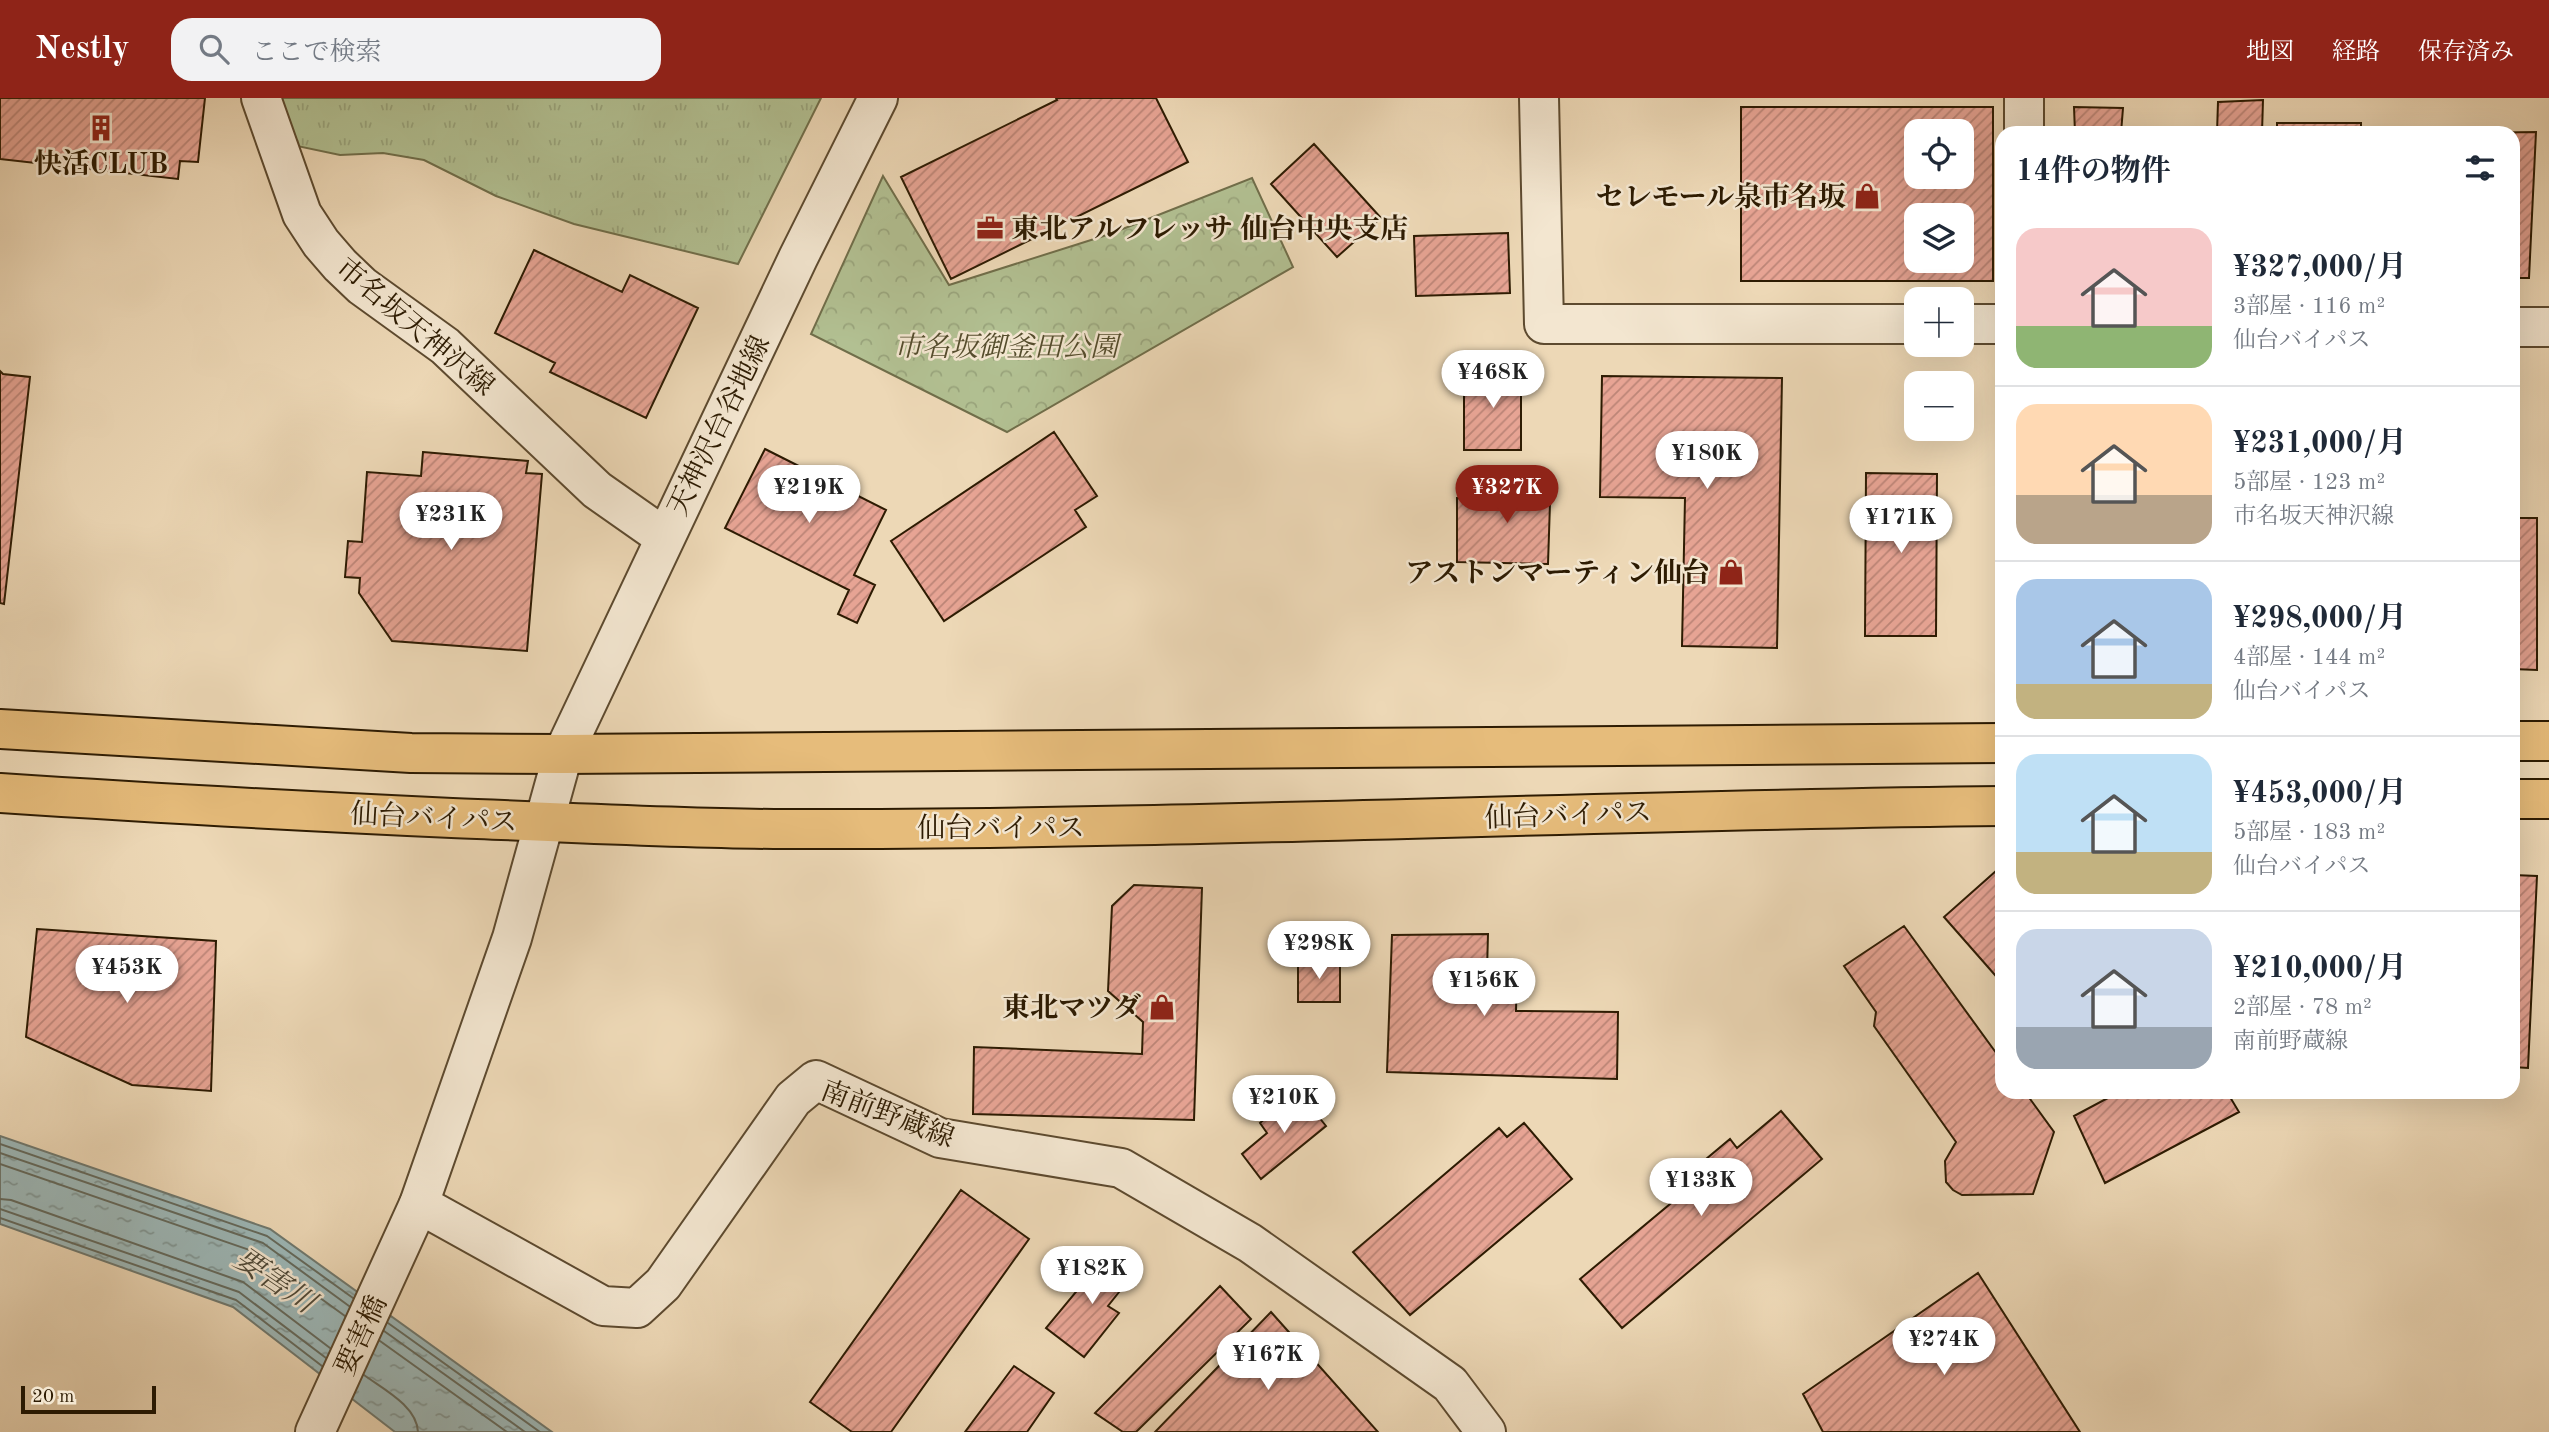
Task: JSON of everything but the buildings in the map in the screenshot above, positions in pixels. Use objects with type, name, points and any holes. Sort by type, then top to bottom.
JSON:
[{"type":"highway","points":[[0,729],[411,753],[1995,743]]},
{"type":"highway","points":[[2520,741],[2549,741]]},
{"type":"highway","name":"仙台バイパス","points":[[0,793],[545,822],[769,829],[1056,828],[1763,809],[1995,806]]},
{"type":"highway","points":[[2520,799],[2549,799]]},
{"type":"street","name":"市名坂天神沢線","points":[[261,98],[302,214],[340,265],[362,286],[445,346],[597,490],[664,537]]},
{"type":"street","name":"天神沢台谷地線","points":[[545,822],[563,754],[664,537],[878,98]]},
{"type":"street","points":[[1539,98],[1544,324],[1904,324]]},
{"type":"street","points":[[2024,98],[2024,126]]},
{"type":"street","points":[[1974,324],[1995,324]]},
{"type":"street","points":[[2520,327],[2549,327]]},
{"type":"street","name":"要害橋","points":[[315,1432],[412,1221],[512,938],[545,822]]},
{"type":"street","name":"南前野蔵線","points":[[412,1221],[603,1306],[637,1308],[663,1284],[793,1099],[816,1080],[940,1138],[1121,1168],[1250,1243],[1450,1384],[1486,1432]]},
{"type":"green space","points":[[279,98],[821,98],[738,264],[574,224],[496,196],[424,160],[383,153],[340,155],[297,146]]},
{"type":"green space","name":"市名坂御釜田公園","points":[[883,176],[949,285],[1110,234],[1252,178],[1293,267],[1007,432],[811,334]]},
{"type":"water","name":"要害川","points":[[0,1136],[270,1229],[552,1432],[395,1432],[233,1307],[0,1224]]},
{"type":"place","name":"快活CLUB","points":[[101,128]]},
{"type":"place","name":"セレモール泉市名坂","points":[[1867,196]]},
{"type":"place","name":"東北アルフレッサ 仙台中央支店","points":[[990,228]]},
{"type":"place","name":"アストンマーティン仙台","points":[[1731,572]]},
{"type":"place","name":"東北マツダ","points":[[1162,1007]]}]
